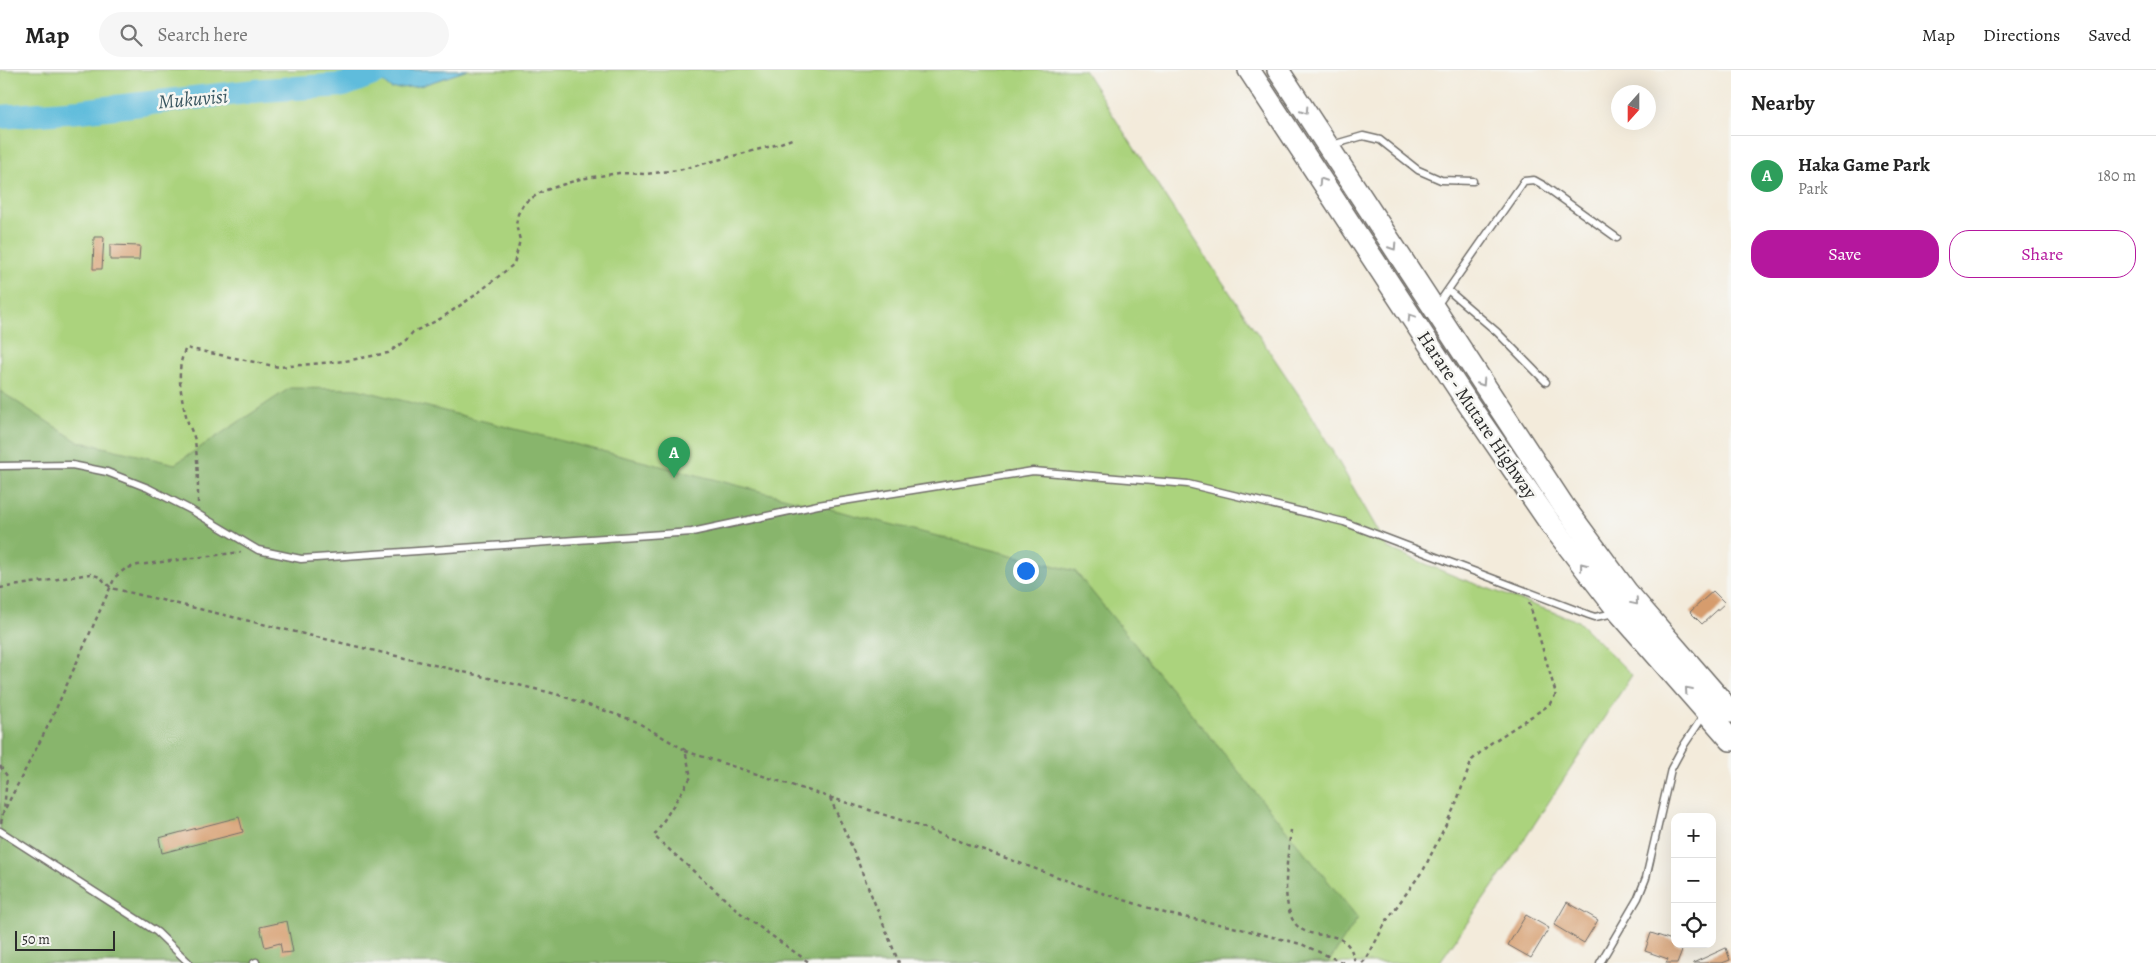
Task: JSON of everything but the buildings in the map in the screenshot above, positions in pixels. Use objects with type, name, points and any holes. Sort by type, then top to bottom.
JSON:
[{"type":"highway","name":"Harare - Mutare Highway","points":[[1249,70],[1550,523],[1619,612],[1731,740]]},
{"type":"highway","name":"Harare - Mutare Highway","points":[[1278,70],[1530,458],[1596,550],[1660,632],[1731,712]]},
{"type":"lane","points":[[1328,146],[1363,136],[1380,140],[1418,170],[1441,180],[1473,182]]},
{"type":"lane","points":[[1434,310],[1524,182],[1534,180],[1544,185],[1617,238]]},
{"type":"lane","points":[[1449,291],[1497,332],[1546,382]]},
{"type":"lane","points":[[0,466],[72,465],[89,467],[119,476],[197,514],[258,550],[301,560],[692,532],[818,504],[1033,471],[1188,484],[1344,522],[1589,616],[1619,612]]},
{"type":"lane","points":[[1600,963],[1638,898],[1646,878],[1671,769],[1706,712]]},
{"type":"lane","points":[[0,831],[157,932],[189,963]]},
{"type":"path","points":[[197,514],[199,478],[194,438],[187,421],[181,388],[181,358],[186,348],[279,367],[345,361],[388,353],[414,332],[440,319],[474,296],[514,264],[520,240],[516,225],[518,214],[524,203],[543,191],[580,179],[618,174],[645,174],[679,170],[772,146],[792,138]]},
{"type":"path","points":[[0,827],[4,813],[51,720],[115,577],[125,569],[138,565],[258,550]]},
{"type":"path","points":[[0,588],[90,574],[100,577],[111,588],[556,694],[636,721],[685,750],[910,823],[1089,888],[1168,914],[1229,926],[1301,944],[1344,963]]},
{"type":"path","points":[[1362,963],[1367,958],[1387,920],[1424,869],[1455,806],[1472,760],[1492,744],[1549,706],[1554,699],[1556,694],[1526,593]]},
{"type":"path","points":[[685,750],[691,776],[654,836],[744,916],[810,963]]},
{"type":"path","points":[[0,766],[7,776],[4,813]]},
{"type":"path","points":[[829,798],[851,845],[899,963]]},
{"type":"path","points":[[1291,830],[1286,867],[1287,894],[1293,920],[1298,927],[1306,931],[1345,941],[1353,950],[1355,963]]},
{"type":"green space","points":[[0,70],[1084,70],[1170,204],[1307,407],[1388,548],[1459,578],[1578,621],[1632,675],[1503,872],[1439,963],[0,963]]},
{"type":"green space","points":[[290,388],[357,389],[1075,571],[1358,918],[1328,963],[0,963],[0,391],[77,441],[175,464]]},
{"type":"water","points":[[377,70],[468,70],[420,86],[391,89],[376,76]]},
{"type":"waterway","name":"Mukuvisi","points":[[0,117],[80,111],[264,90],[344,85],[383,70]]},
{"type":"place","name":"Haka Game Park","points":[[674,478]]}]
